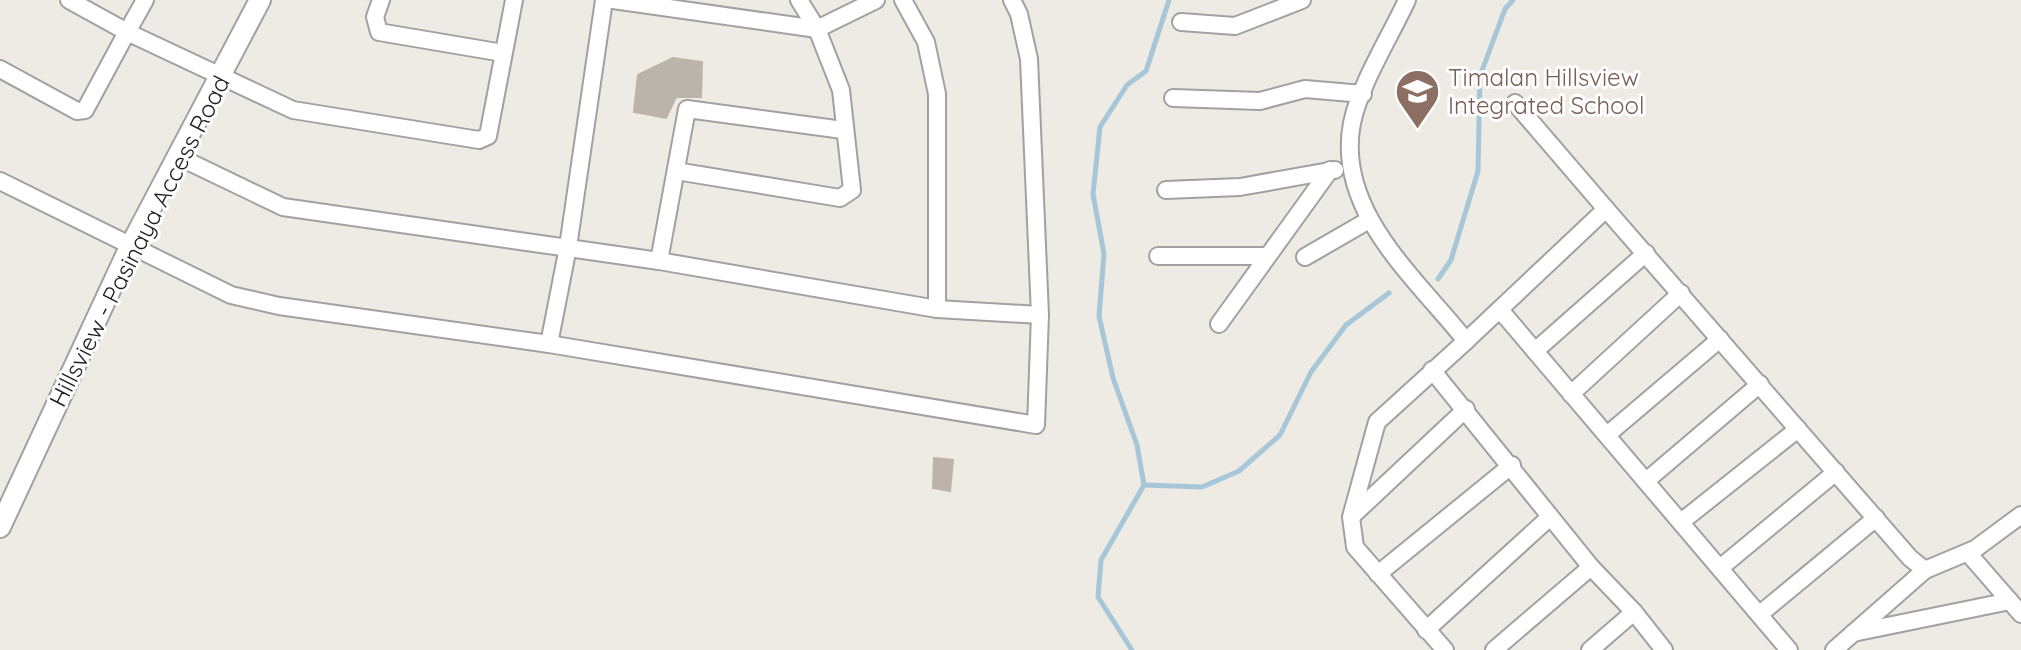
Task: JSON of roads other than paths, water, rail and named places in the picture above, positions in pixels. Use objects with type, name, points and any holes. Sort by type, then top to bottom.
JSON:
[{"type":"street","points":[[69,0],[127,32],[301,112],[479,140],[488,136],[514,0]]},
{"type":"street","points":[[0,69],[80,112],[145,0]]},
{"type":"street","name":"Hillsview - Pasinaya Access Road","points":[[0,527],[130,247],[260,0]]},
{"type":"street","points":[[381,0],[375,17],[379,32],[503,53]]},
{"type":"street","points":[[549,344],[568,247],[604,0]]},
{"type":"street","points":[[613,0],[699,7],[817,29],[876,0]]},
{"type":"street","points":[[676,171],[840,198],[852,190],[841,90],[817,29],[799,0]]},
{"type":"street","points":[[903,0],[926,42],[937,94],[937,309]]},
{"type":"street","points":[[0,181],[231,295],[1036,425],[1040,315],[1029,59],[1019,14],[1012,0]]},
{"type":"street","points":[[1181,22],[1235,26],[1302,0]]},
{"type":"street","points":[[1407,0],[1353,121],[1354,188],[1369,220],[1466,341]]},
{"type":"street","points":[[1173,98],[1260,101],[1305,89],[1363,94]]},
{"type":"street","points":[[1515,103],[1876,518],[1925,570]]},
{"type":"street","points":[[659,261],[683,114],[692,107],[843,130]]},
{"type":"street","points":[[179,157],[275,205],[659,261],[937,309],[1040,315]]},
{"type":"street","points":[[1166,190],[1240,187],[1352,167]]},
{"type":"street","points":[[1219,324],[1330,170]]},
{"type":"street","points":[[1445,650],[1355,547],[1351,517],[1377,422],[1501,311],[1606,209]]},
{"type":"street","points":[[1305,257],[1369,220]]},
{"type":"street","points":[[1535,351],[1646,253]]},
{"type":"street","points":[[1158,256],[1267,256]]},
{"type":"street","points":[[1571,394],[1681,293]]},
{"type":"street","points":[[1501,311],[1789,650]]},
{"type":"street","points":[[1607,435],[1720,339]]},
{"type":"street","points":[[1432,370],[1512,465],[1591,567],[1634,612],[1664,650]]},
{"type":"street","points":[[1646,481],[1760,384]]},
{"type":"street","points":[[1351,517],[1466,409]]},
{"type":"street","points":[[1681,522],[1798,429]]},
{"type":"street","points":[[1378,574],[1512,465]]},
{"type":"street","points":[[1720,568],[1836,472]]},
{"type":"street","points":[[1426,630],[1550,517]]},
{"type":"street","points":[[1834,650],[1925,570],[1968,553],[2020,517]]},
{"type":"street","points":[[1760,614],[1876,518]]},
{"type":"street","points":[[1968,553],[2016,608]]},
{"type":"street","points":[[1494,650],[1591,567]]},
{"type":"street","points":[[1853,633],[2016,608]]},
{"type":"street","points":[[1590,650],[1634,612]]},
{"type":"waterway","points":[[1132,650],[1098,597],[1101,560],[1144,485],[1137,445],[1113,378],[1099,316],[1104,254],[1093,194],[1100,127],[1127,85],[1146,71],[1169,0]]},
{"type":"waterway","points":[[1438,279],[1451,260],[1478,171],[1480,76],[1505,9],[1513,0]]},
{"type":"waterway","points":[[1144,485],[1202,487],[1239,471],[1280,435],[1311,372],[1346,325],[1389,293]]},
{"type":"place","name":"Timalan Hillsview Integrated School","points":[[1417,130]]}]
